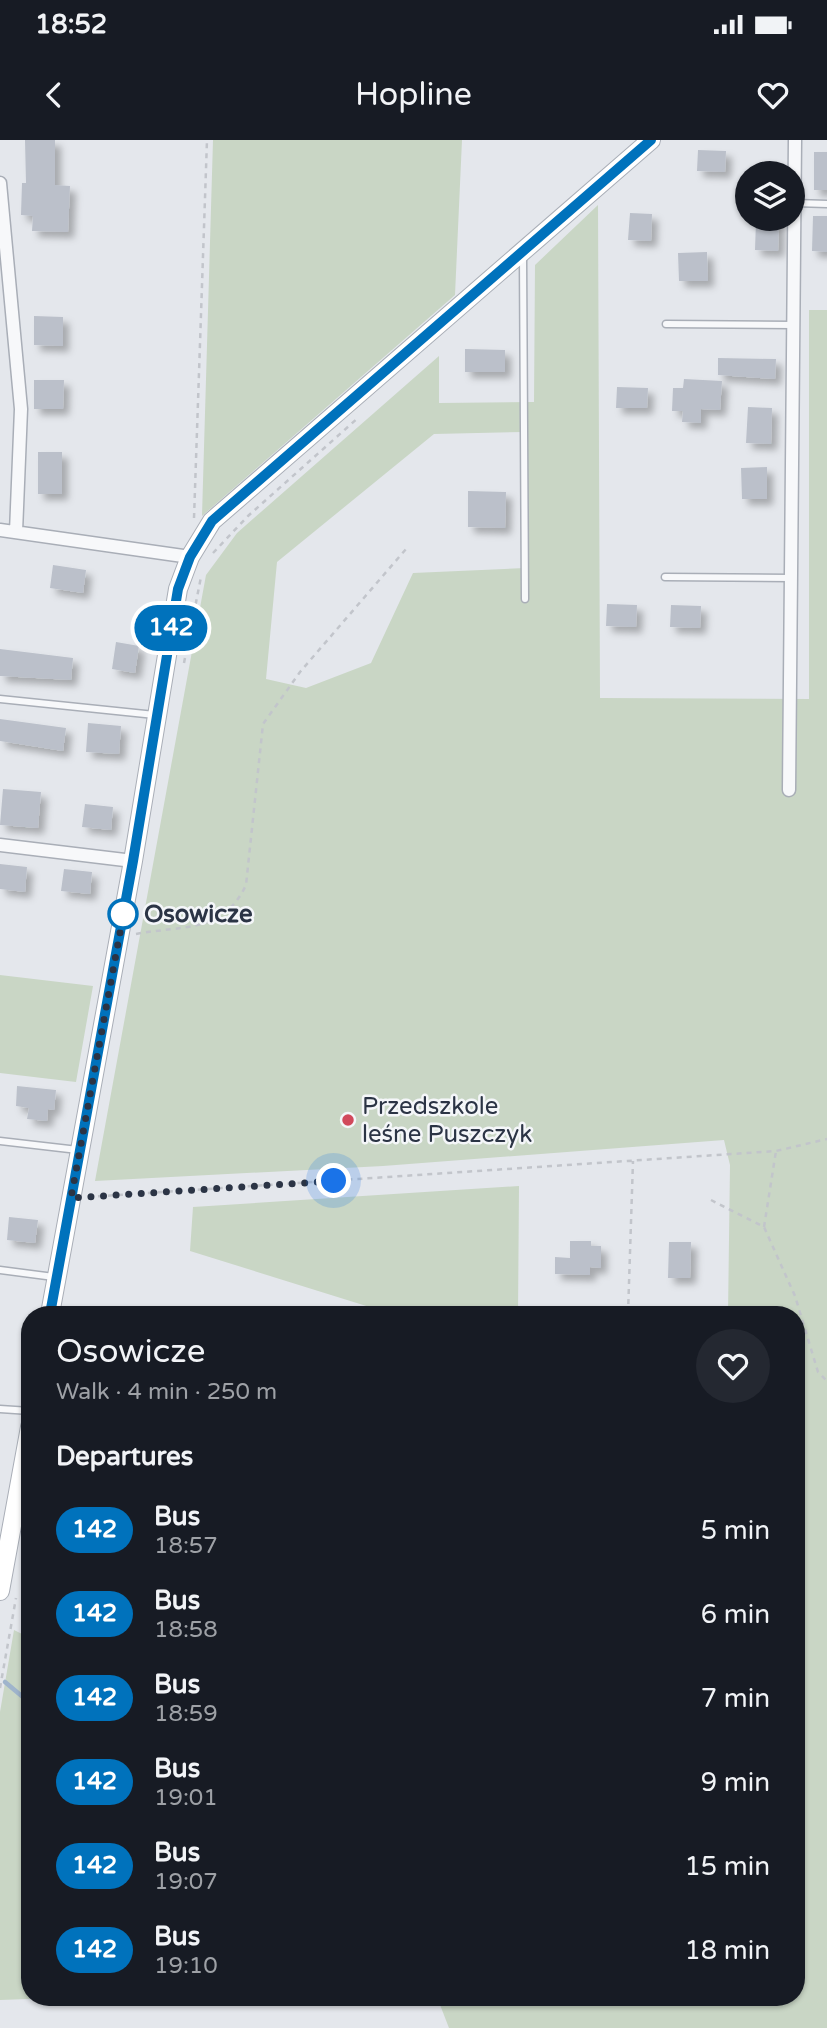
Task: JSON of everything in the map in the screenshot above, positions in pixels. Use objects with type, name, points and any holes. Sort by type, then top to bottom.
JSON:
[{"type":"street","points":[[52,1306],[57,1278],[82,1201],[80,1150],[129,939],[133,861],[156,715],[178,589],[190,557],[212,521],[651,140]]},
{"type":"street","points":[[795,140],[795,161]]},
{"type":"street","points":[[0,183],[21,409],[16,532]]},
{"type":"street","points":[[789,790],[795,231]]},
{"type":"street","points":[[0,530],[190,557]]},
{"type":"street","points":[[0,845],[133,861]]},
{"type":"street","points":[[8,1593],[21,1495]]},
{"type":"lane","points":[[805,203],[827,204]]},
{"type":"lane","points":[[523,253],[525,598]]},
{"type":"lane","points":[[666,324],[794,324]]},
{"type":"lane","points":[[665,577],[791,578]]},
{"type":"lane","points":[[0,699],[156,715]]},
{"type":"lane","points":[[0,1141],[80,1150]]},
{"type":"lane","points":[[0,1270],[57,1278]]},
{"type":"lane","points":[[0,1409],[21,1410]]},
{"type":"path","points":[[200,540],[194,517],[207,140]]},
{"type":"path","points":[[211,555],[248,516],[365,411]]},
{"type":"path","points":[[129,939],[206,924],[233,907],[246,885],[263,724],[300,672],[406,549]]},
{"type":"path","points":[[183,666],[202,574]]},
{"type":"path","points":[[82,1201],[776,1151],[827,1139]]},
{"type":"path","points":[[776,1151],[764,1227],[798,1306]]},
{"type":"path","points":[[628,1306],[633,1161]]},
{"type":"path","points":[[711,1200],[764,1227]]},
{"type":"path","points":[[805,1329],[818,1372],[827,1381]]},
{"type":"path","points":[[0,1688],[8,1593]]},
{"type":"green space","points":[[213,140],[462,140],[455,295],[202,516]]},
{"type":"green space","points":[[598,205],[600,698],[809,699],[809,310],[827,310],[827,2028],[449,2028],[440,2006],[805,2006],[805,1306],[728,1306],[730,1165],[724,1140],[383,1166],[95,1181],[206,575],[237,533],[439,356],[439,403],[534,402],[535,265]],"holes":[[[524,432],[525,568],[413,573],[371,663],[306,688],[266,679],[277,562],[434,434]]]},
{"type":"green space","points":[[0,975],[93,986],[76,1082],[0,1073]]},
{"type":"green space","points":[[519,1186],[518,1306],[366,1306],[190,1251],[193,1207]]},
{"type":"green space","points":[[14,1630],[21,1634],[21,1999],[0,2000],[0,1712]]},
{"type":"building","points":[[25,140],[55,140],[55,185],[70,186],[68,232],[32,231],[33,216],[21,215],[22,183],[26,183]]},
{"type":"building","points":[[698,150],[726,151],[725,172],[697,171]]},
{"type":"building","points":[[814,152],[827,152],[827,190],[814,190]]},
{"type":"building","points":[[630,213],[652,214],[651,241],[628,240]]},
{"type":"building","points":[[813,216],[827,216],[827,252],[812,251]]},
{"type":"building","points":[[756,231],[779,231],[778,251],[755,250]]},
{"type":"building","points":[[707,252],[708,281],[679,281],[678,253]]},
{"type":"building","points":[[34,316],[63,317],[63,346],[34,345]]},
{"type":"building","points":[[465,349],[505,350],[505,372],[465,372]]},
{"type":"building","points":[[718,358],[776,359],[775,379],[718,375]]},
{"type":"building","points":[[684,379],[722,381],[720,410],[701,409],[701,423],[682,422],[683,411],[672,411],[673,388],[683,388]]},
{"type":"building","points":[[34,380],[64,380],[63,409],[34,409]]},
{"type":"building","points":[[617,387],[648,388],[647,408],[616,408]]},
{"type":"building","points":[[748,407],[772,408],[771,444],[746,443]]},
{"type":"building","points":[[38,452],[62,452],[62,494],[38,494]]},
{"type":"building","points":[[767,467],[767,499],[742,499],[741,468]]},
{"type":"building","points":[[468,491],[506,492],[505,528],[468,527]]},
{"type":"building","points":[[53,565],[86,570],[83,593],[50,588]]},
{"type":"building","points":[[607,604],[637,605],[636,627],[606,626]]},
{"type":"building","points":[[671,605],[701,606],[700,628],[670,627]]},
{"type":"building","points":[[116,642],[139,646],[135,673],[112,669]]},
{"type":"building","points":[[0,649],[73,658],[71,680],[0,676]]},
{"type":"building","points":[[0,719],[66,728],[63,751],[0,741]]},
{"type":"building","points":[[88,723],[121,726],[119,754],[86,752]]},
{"type":"building","points":[[3,789],[41,792],[38,828],[0,825]]},
{"type":"building","points":[[85,804],[113,807],[111,830],[82,827]]},
{"type":"building","points":[[0,864],[27,867],[25,892],[0,889]]},
{"type":"building","points":[[64,869],[92,872],[90,894],[61,891]]},
{"type":"building","points":[[17,1086],[56,1090],[54,1110],[48,1109],[47,1121],[27,1119],[29,1108],[16,1106]]},
{"type":"building","points":[[9,1217],[38,1220],[35,1243],[7,1240]]},
{"type":"building","points":[[570,1241],[591,1241],[591,1246],[601,1246],[601,1268],[590,1267],[590,1275],[555,1274],[555,1257],[570,1258]]},
{"type":"building","points":[[669,1242],[691,1242],[690,1278],[668,1278]]},
{"type":"waterway","points":[[5,1682],[21,1695]]},
{"type":"bus line","name":"142","points":[[51,1306],[133,861],[178,589],[190,557],[212,521],[651,140]]},
{"type":"place","name":"Osowicze","points":[[123,914]]},
{"type":"place","name":"Przedszkole leśne Puszczyk","points":[[348,1120]]},
{"type":"route","points":[[123,914],[124,911],[71,1198],[334,1181]]}]
